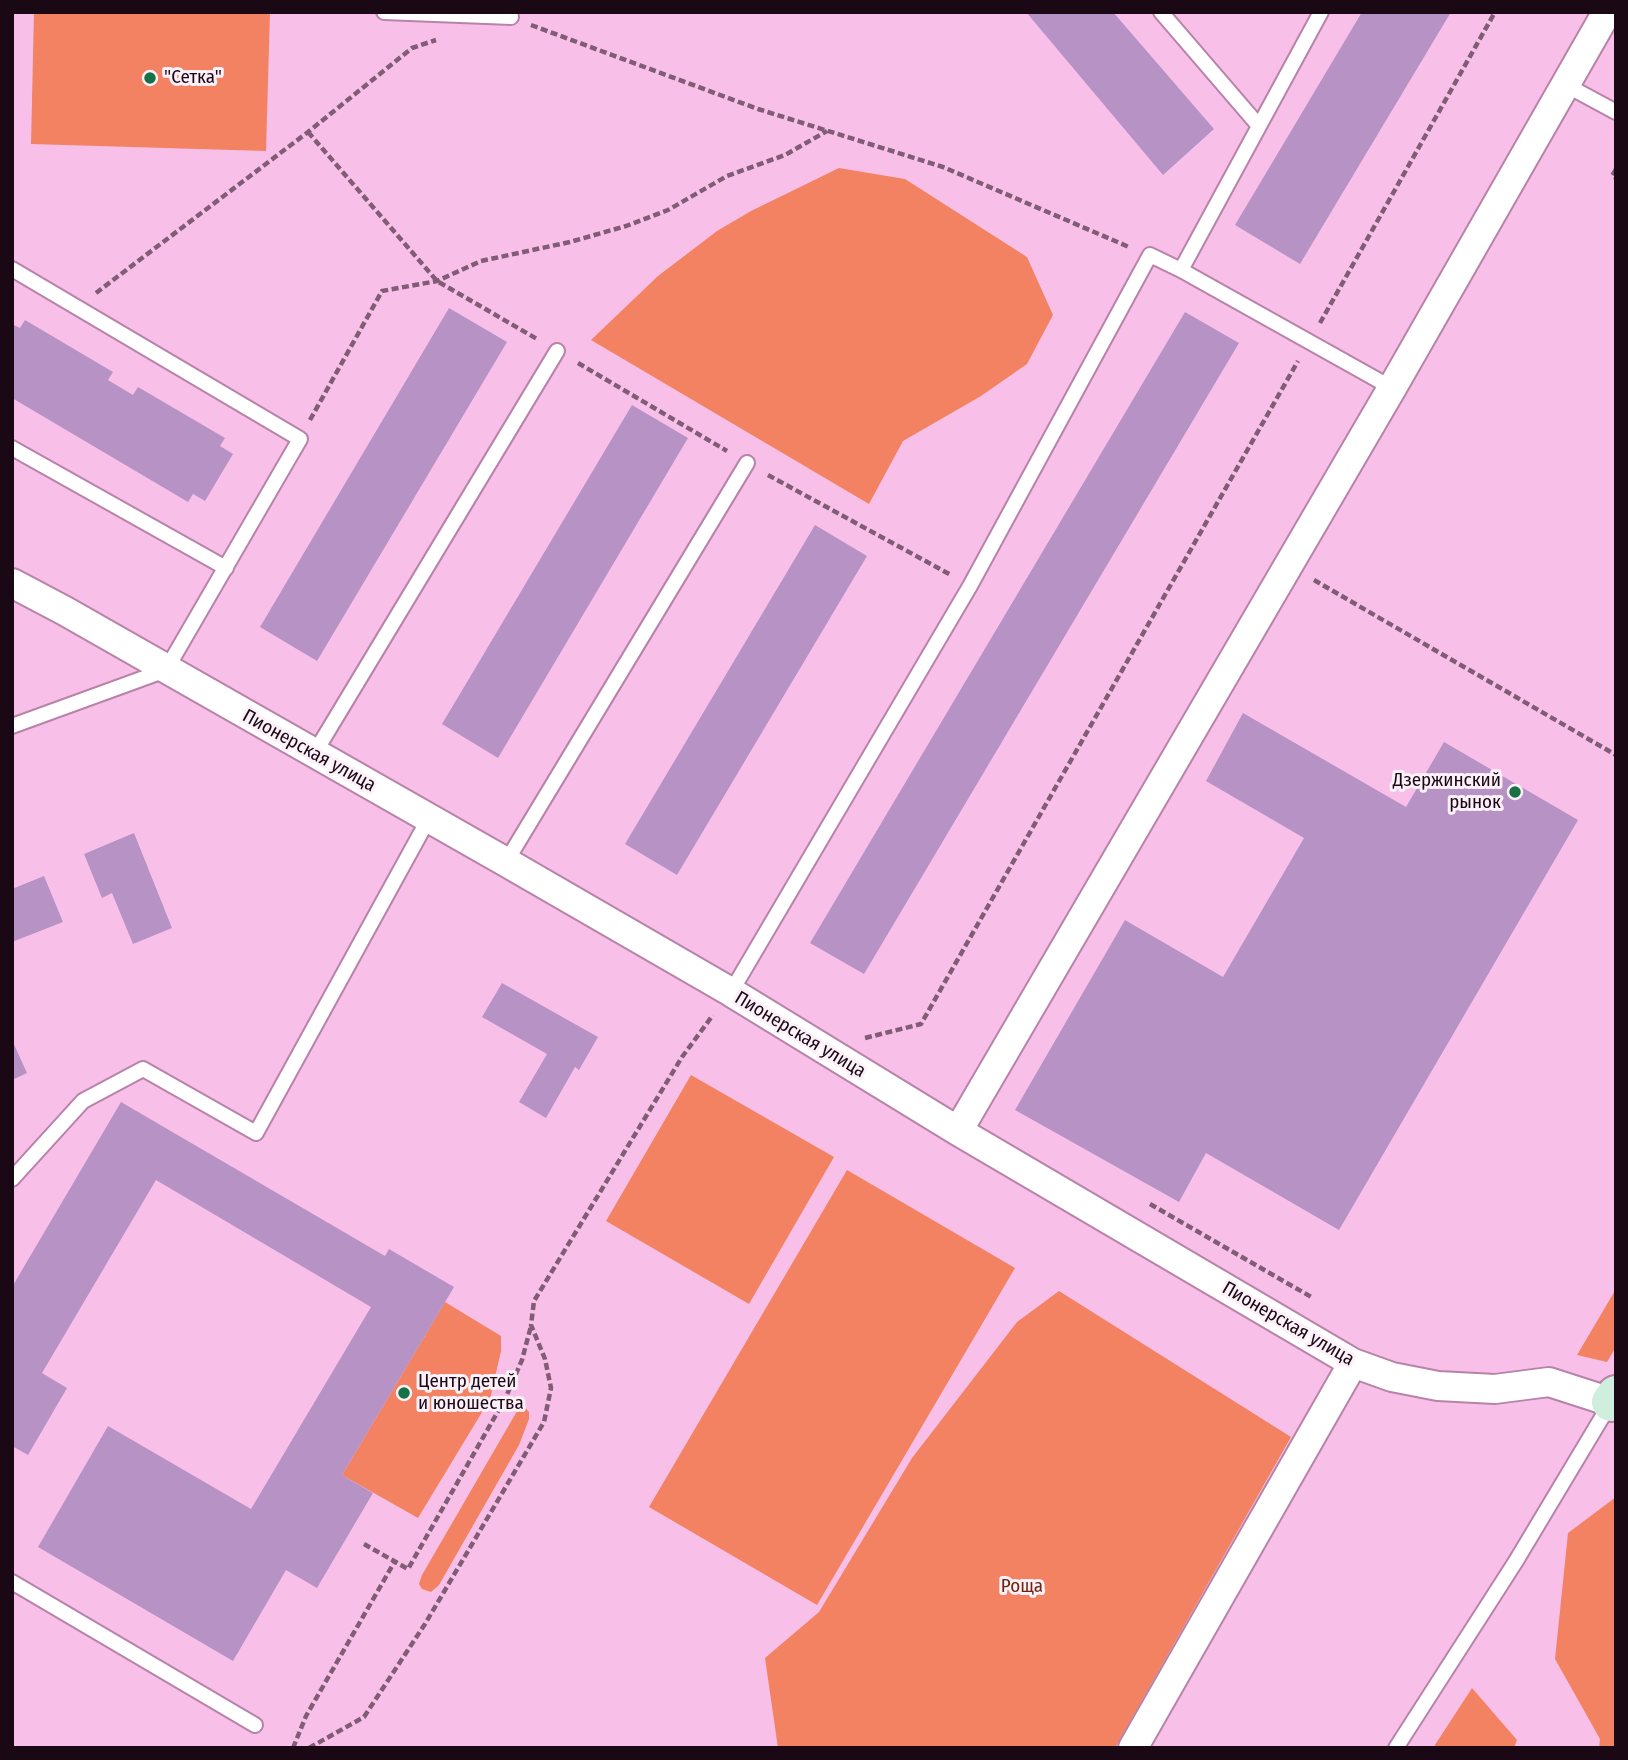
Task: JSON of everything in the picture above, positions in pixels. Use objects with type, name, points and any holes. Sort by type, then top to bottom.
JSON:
[{"type":"street","points":[[958,1131],[1392,388],[1607,12]]},
{"type":"street","name":"Пионерская улица","points":[[12,583],[731,992],[958,1131],[1353,1363],[1392,1377],[1437,1385],[1495,1389],[1549,1382],[1614,1398]]},
{"type":"street","points":[[1133,1748],[1353,1363]]},
{"type":"lane","points":[[384,12],[512,17]]},
{"type":"lane","points":[[1161,12],[1259,126]]},
{"type":"lane","points":[[1181,270],[1321,12]]},
{"type":"lane","points":[[1566,85],[1616,112]]},
{"type":"lane","points":[[731,992],[970,586],[1150,255],[1392,388]]},
{"type":"lane","points":[[12,269],[300,439],[166,670],[12,726]]},
{"type":"lane","points":[[314,754],[557,351]]},
{"type":"lane","points":[[12,448],[226,568]]},
{"type":"lane","points":[[506,862],[747,463]]},
{"type":"lane","points":[[12,1179],[83,1101],[143,1069],[256,1133],[429,818]]},
{"type":"lane","points":[[1396,1748],[1516,1561],[1614,1398]]},
{"type":"lane","points":[[12,1581],[255,1725]]},
{"type":"path","points":[[860,1039],[921,1024],[1495,12]]},
{"type":"path","points":[[512,17],[758,109],[943,167],[1150,255]]},
{"type":"path","points":[[78,307],[308,132],[412,48],[449,36]]},
{"type":"path","points":[[300,439],[382,291],[438,281],[481,261],[570,242],[657,214],[727,176],[785,155],[827,131]]},
{"type":"path","points":[[308,132],[438,281],[747,463],[970,586]]},
{"type":"path","points":[[1616,169],[1612,176],[1616,178]]},
{"type":"path","points":[[1289,565],[1616,755]]},
{"type":"path","points":[[364,1544],[408,1569],[505,1399],[523,1360],[534,1301],[682,1057],[731,992]]},
{"type":"path","points":[[309,1748],[364,1717],[425,1624],[544,1422],[551,1388],[545,1359],[531,1325]]},
{"type":"path","points":[[293,1748],[306,1716],[395,1561]]},
{"type":"green space","name":"\"Сетка\"","points":[[34,12],[270,12],[266,151],[31,144]]},
{"type":"green space","points":[[839,168],[905,179],[1027,257],[1053,315],[1027,364],[981,396],[903,441],[869,504],[591,340],[658,276],[717,231],[751,211]]},
{"type":"green space","points":[[691,1075],[834,1157],[749,1304],[606,1221]]},
{"type":"green space","points":[[847,1170],[1015,1268],[817,1605],[649,1507]]},
{"type":"green space","points":[[1616,1289],[1616,1347],[1607,1362],[1577,1355]]},
{"type":"green space","name":"Роща","points":[[1059,1291],[1291,1437],[1115,1748],[778,1748],[765,1658],[819,1612],[912,1458],[1017,1322]]},
{"type":"green space","points":[[445,1302],[501,1336],[501,1351],[490,1399],[418,1518],[342,1475]]},
{"type":"green space","points":[[520,1406],[529,1412],[529,1419],[519,1445],[439,1585],[431,1592],[422,1589],[419,1584],[422,1575]]},
{"type":"green space","points":[[1616,1497],[1616,1748],[1599,1748],[1600,1739],[1555,1659],[1568,1533]]},
{"type":"green space","points":[[1472,1688],[1517,1740],[1514,1748],[1433,1748]]},
{"type":"building","points":[[1026,12],[1113,12],[1214,129],[1163,175]]},
{"type":"building","points":[[1362,12],[1451,12],[1300,264],[1235,225]]},
{"type":"building","points":[[449,308],[507,342],[317,661],[260,627]]},
{"type":"building","points":[[1185,312],[1239,343],[864,974],[810,943]]},
{"type":"building","points":[[25,320],[113,372],[108,380],[133,395],[138,387],[225,438],[220,446],[233,454],[205,501],[193,494],[188,502],[12,398],[12,324],[20,328]]},
{"type":"building","points":[[632,405],[688,438],[498,758],[442,724]]},
{"type":"building","points":[[815,525],[867,556],[677,875],[625,844]]},
{"type":"building","points":[[1243,713],[1406,807],[1444,742],[1578,820],[1339,1230],[1206,1153],[1179,1202],[1015,1110],[1125,920],[1223,977],[1304,838],[1206,781]]},
{"type":"building","points":[[134,833],[172,928],[133,944],[112,893],[102,898],[84,854]]},
{"type":"building","points":[[44,876],[63,922],[12,942],[12,889]]},
{"type":"building","points":[[502,983],[598,1037],[579,1070],[575,1067],[546,1118],[519,1102],[547,1054],[482,1017]]},
{"type":"building","points":[[12,1040],[27,1073],[12,1080]]},
{"type":"building","points":[[121,1102],[385,1256],[389,1249],[454,1287],[342,1475],[373,1493],[317,1588],[286,1570],[233,1661],[38,1547],[108,1426],[251,1509],[371,1307],[156,1180],[42,1373],[67,1388],[28,1455],[12,1446],[12,1287]]},
{"type":"place","name":"\"Сетка\"","points":[[150,78]]},
{"type":"place","name":"Дзержинский рынок","points":[[1515,792]]},
{"type":"place","name":"Центр детей и юношества","points":[[404,1393]]}]
